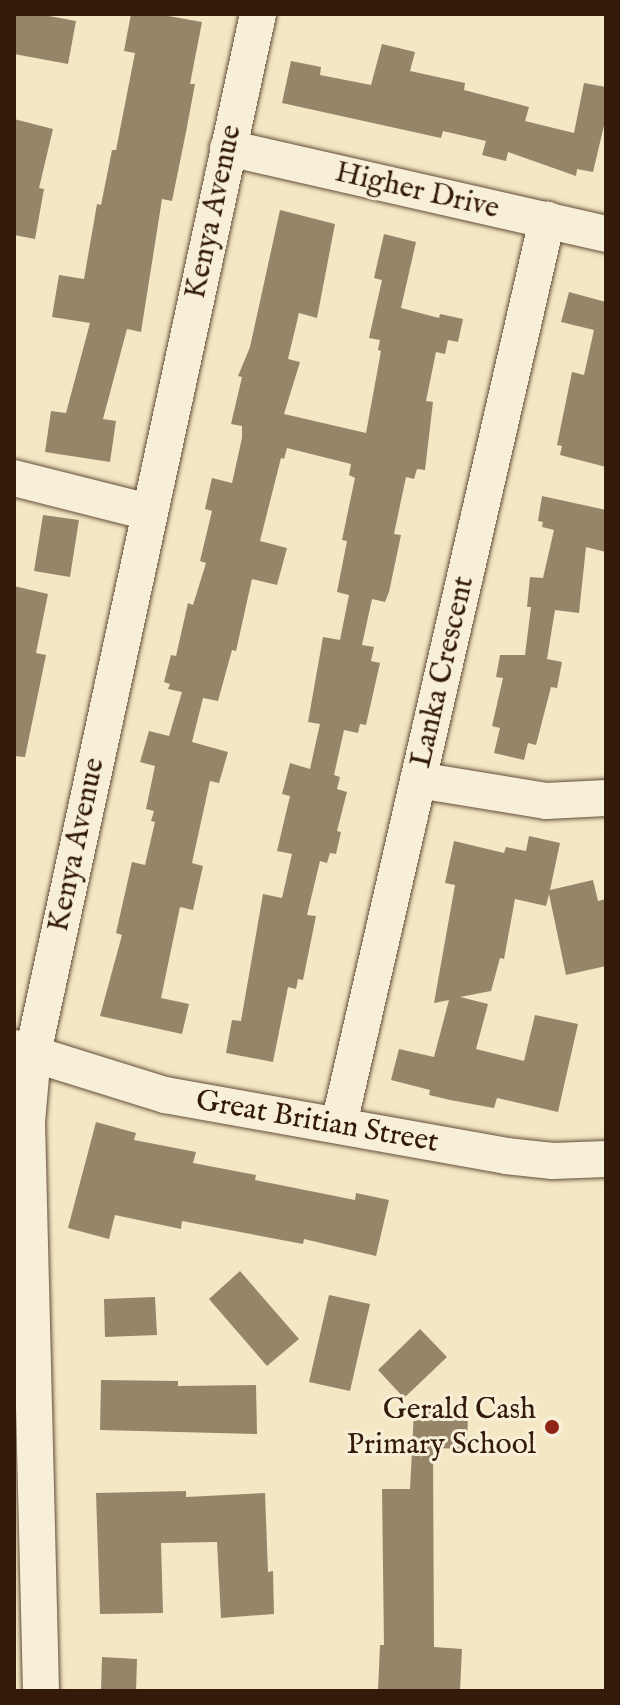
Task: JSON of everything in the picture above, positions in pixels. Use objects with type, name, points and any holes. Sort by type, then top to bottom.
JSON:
[{"type":"street","name":"Kenya Avenue","points":[[41,1691],[24,1051],[258,14]]},
{"type":"street","name":"Higher Drive","points":[[228,148],[606,234]]},
{"type":"street","name":"Lanka Crescent","points":[[339,1124],[547,220]]},
{"type":"street","points":[[14,478],[148,512]]},
{"type":"street","points":[[418,780],[546,801],[606,798]]},
{"type":"street","name":"Great Britian Street","points":[[24,1051],[165,1095],[506,1156],[553,1161],[606,1159]]},
{"type":"building","points":[[14,14],[38,14],[76,21],[68,64],[14,54]]},
{"type":"building","points":[[131,14],[157,14],[202,22],[190,84],[195,84],[186,132],[172,201],[162,199],[141,332],[127,329],[103,419],[116,421],[110,462],[45,452],[51,411],[66,413],[90,323],[52,317],[59,275],[84,279],[97,204],[101,205],[112,150],[116,150],[135,53],[124,51]]},
{"type":"building","points":[[382,44],[415,52],[410,71],[465,83],[464,90],[529,107],[525,121],[574,133],[584,83],[606,87],[606,117],[593,172],[577,169],[576,176],[508,152],[506,161],[482,155],[486,141],[443,131],[441,138],[282,103],[291,61],[321,67],[320,75],[371,85]]},
{"type":"building","points":[[14,119],[53,129],[39,188],[44,189],[35,239],[14,235]]},
{"type":"building","points":[[280,210],[335,224],[317,318],[299,313],[288,359],[300,362],[284,414],[366,433],[381,351],[378,350],[380,340],[369,338],[382,280],[374,278],[384,234],[416,242],[401,308],[439,318],[440,314],[463,319],[458,342],[448,340],[445,354],[436,352],[426,401],[433,402],[425,470],[417,469],[414,479],[406,477],[394,534],[401,535],[389,592],[385,602],[372,599],[362,645],[374,647],[371,661],[380,663],[366,725],[360,724],[358,733],[344,730],[334,775],[340,777],[337,789],[347,792],[337,831],[341,832],[336,854],[330,853],[327,863],[320,861],[307,915],[316,916],[303,980],[298,979],[296,989],[288,987],[273,1062],[226,1053],[232,1020],[241,1021],[263,894],[282,898],[292,854],[277,851],[290,796],[282,794],[290,763],[310,769],[320,724],[308,722],[323,637],[340,640],[349,595],[337,592],[347,541],[342,540],[355,478],[349,475],[351,464],[287,448],[284,459],[281,458],[260,541],[287,548],[277,585],[252,579],[236,651],[232,650],[218,701],[203,698],[192,742],[228,752],[219,783],[210,781],[192,863],[203,866],[193,910],[180,907],[161,998],[189,1004],[182,1034],[100,1016],[122,935],[116,933],[132,862],[145,865],[155,822],[151,821],[154,811],[146,809],[155,766],[140,762],[149,731],[169,736],[182,692],[168,689],[170,684],[164,682],[171,655],[176,656],[188,603],[193,605],[206,563],[200,561],[212,511],[205,509],[212,478],[232,483],[242,438],[242,426],[231,424],[242,377],[238,376],[250,347]]},
{"type":"building","points":[[569,292],[606,302],[606,467],[560,455],[562,446],[557,445],[572,372],[584,375],[594,330],[561,322]]},
{"type":"building","points":[[542,496],[606,510],[606,552],[586,547],[579,613],[555,610],[547,659],[562,662],[557,688],[551,687],[536,745],[528,743],[524,760],[494,753],[500,728],[492,726],[503,678],[496,677],[500,655],[525,655],[531,607],[527,607],[530,577],[543,578],[554,530],[542,527],[543,522],[538,521]]},
{"type":"building","points":[[43,515],[79,520],[70,577],[34,571]]},
{"type":"building","points":[[14,586],[48,594],[36,653],[46,655],[25,757],[14,756]]},
{"type":"building","points":[[529,836],[560,843],[550,890],[593,880],[598,901],[606,899],[606,966],[566,975],[549,894],[546,906],[515,899],[504,959],[500,958],[491,991],[460,997],[488,1004],[476,1049],[524,1061],[535,1015],[578,1024],[558,1112],[497,1098],[494,1108],[450,1100],[429,1095],[430,1090],[391,1080],[399,1049],[434,1057],[449,1000],[434,1003],[455,885],[445,883],[454,841],[504,853],[506,847],[526,851]]},
{"type":"building","points":[[96,1122],[136,1133],[134,1140],[196,1152],[193,1163],[256,1175],[255,1180],[355,1200],[356,1193],[389,1200],[376,1256],[304,1239],[303,1244],[182,1221],[181,1229],[115,1215],[109,1239],[68,1228]]},
{"type":"building","points":[[240,1271],[299,1339],[267,1366],[209,1299]]},
{"type":"building","points":[[329,1295],[370,1304],[350,1391],[309,1382]]},
{"type":"building","points":[[155,1297],[157,1335],[105,1337],[104,1299]]},
{"type":"building","points":[[420,1329],[447,1357],[404,1398],[378,1370]]},
{"type":"building","points":[[101,1380],[178,1381],[178,1386],[256,1385],[257,1434],[100,1430]]},
{"type":"building","points":[[414,1411],[468,1413],[467,1449],[433,1448],[434,1647],[462,1649],[460,1691],[378,1691],[380,1645],[384,1645],[382,1489],[410,1489]]},
{"type":"building","points":[[186,1491],[186,1497],[265,1493],[268,1572],[273,1571],[274,1614],[221,1618],[217,1542],[161,1543],[163,1613],[100,1614],[96,1493]]},
{"type":"building","points":[[102,1657],[137,1659],[136,1691],[101,1691]]},
{"type":"place","name":"Gerald Cash Primary School","points":[[552,1427]]}]
